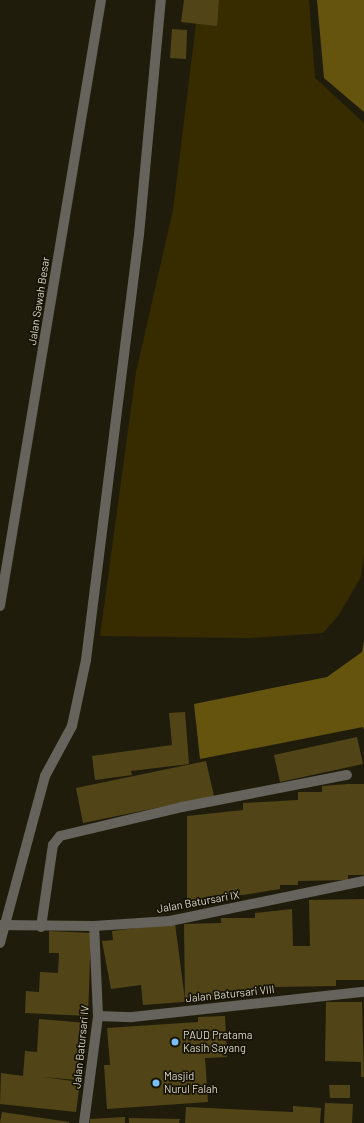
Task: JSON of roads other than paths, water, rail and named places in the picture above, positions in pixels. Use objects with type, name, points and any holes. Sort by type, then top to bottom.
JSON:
[{"type":"street","name":"Jalan Sawah Besar","points":[[0,606],[101,0]]},
{"type":"street","points":[[0,943],[45,776],[72,726],[86,660],[138,235],[161,0]]},
{"type":"street","points":[[37,926],[54,845],[60,836],[182,807],[347,775]]},
{"type":"street","name":"Jalan Batursari IX","points":[[4,926],[94,926],[170,921],[364,881]]},
{"type":"street","name":"Jalan Batursari IV","points":[[84,1123],[98,1016],[94,926]]},
{"type":"street","name":"Jalan Batursari VIII","points":[[98,1016],[132,1017],[364,992]]},
{"type":"place","name":"PAUD Pratama Kasih Sayang","points":[[175,1042]]},
{"type":"place","name":"Masjid Nurul Falah","points":[[156,1083]]}]
